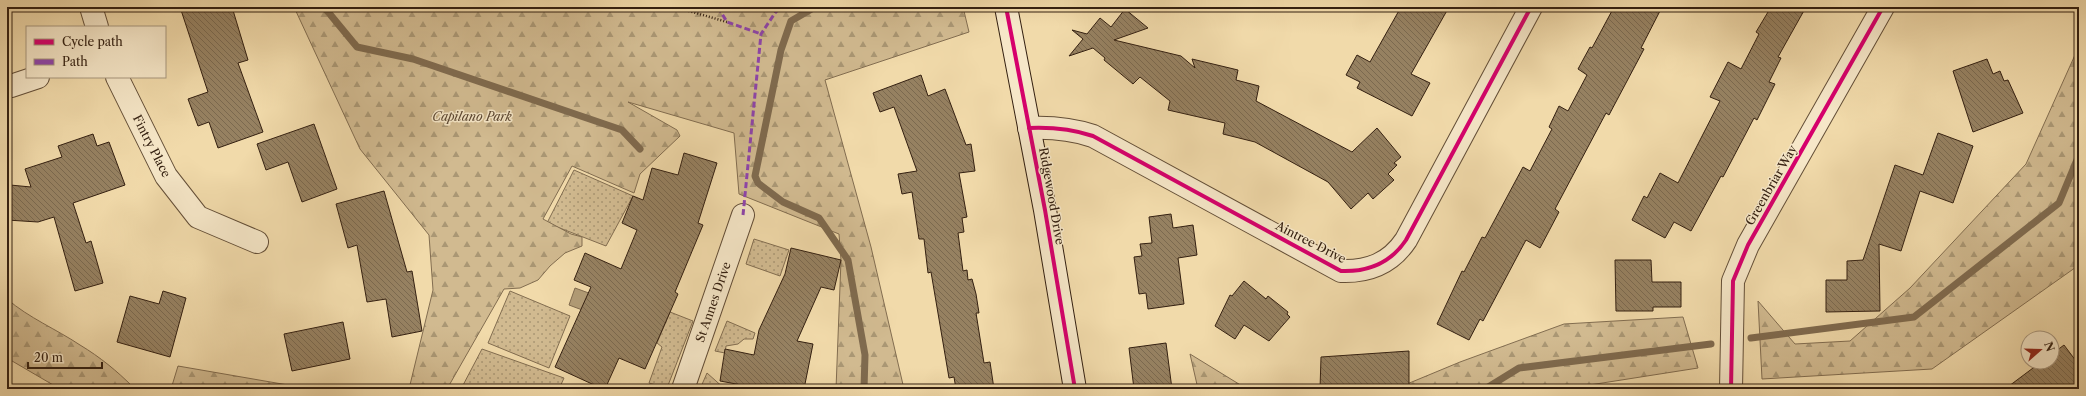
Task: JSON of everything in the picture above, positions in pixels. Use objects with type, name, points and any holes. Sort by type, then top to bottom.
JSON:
[{"type":"street","points":[[91,7],[97,26]]},
{"type":"street","name":"Ridgewood Drive","points":[[1006,7],[1045,210],[1075,389]]},
{"type":"street","name":"Aintree Drive","points":[[1029,128],[1048,127],[1077,131],[1093,136],[1341,271],[1358,271],[1373,268],[1390,259],[1406,240],[1531,7]]},
{"type":"street","name":"Greenbriar Way","points":[[1731,389],[1733,281],[1748,245],[1883,7]]},
{"type":"street","points":[[11,86],[35,78]]},
{"type":"street","name":"Fintry Place","points":[[117,78],[166,176],[198,217],[258,242]]},
{"type":"street","name":"St Annes Drive","points":[[683,389],[743,215]]},
{"type":"path","points":[[684,7],[727,22]]},
{"type":"green space","name":"Capilano Park","points":[[294,7],[772,7],[775,13],[782,7],[963,7],[969,32],[825,80],[871,247],[904,389],[836,389],[841,260],[839,234],[739,194],[734,133],[628,102],[677,130],[680,136],[640,174],[634,193],[572,166],[543,219],[571,234],[582,237],[582,246],[565,253],[550,266],[538,280],[520,288],[504,289],[447,389],[409,389],[433,290],[429,235],[360,149]]},
{"type":"green space","points":[[2079,46],[2079,265],[1932,369],[1762,379],[1758,301],[1795,344],[1850,341],[1910,288],[2026,164]]},
{"type":"green space","points":[[574,170],[633,196],[606,246],[547,223]]},
{"type":"green space","points":[[754,239],[789,250],[780,276],[746,264]]},
{"type":"green space","points":[[510,291],[570,316],[549,368],[488,343]]},
{"type":"green space","points":[[7,299],[33,318],[71,339],[94,354],[133,387],[131,389],[60,389],[7,358]]},
{"type":"green space","points":[[670,312],[693,321],[667,388],[649,383],[662,347],[657,343]]},
{"type":"green space","points":[[1683,317],[1698,368],[1564,389],[1395,389],[1460,362],[1564,324]]},
{"type":"green space","points":[[727,321],[755,333],[753,339],[744,339],[738,344],[726,346],[725,353],[715,351]]},
{"type":"green space","points":[[482,349],[564,378],[559,389],[461,389]]},
{"type":"green space","points":[[1190,354],[1247,389],[1198,389]]},
{"type":"green space","points":[[178,366],[311,389],[171,389]]},
{"type":"green space","points":[[707,373],[725,389],[700,389]]},
{"type":"shaded area","points":[[575,288],[608,300],[601,317],[569,305]]},
{"type":"building","points":[[180,7],[232,7],[248,60],[238,63],[263,132],[218,148],[209,122],[198,126],[188,99],[208,92]]},
{"type":"building","points":[[1401,7],[1449,7],[1411,74],[1430,83],[1412,116],[1357,88],[1360,82],[1346,75],[1357,55],[1370,62]]},
{"type":"building","points":[[1614,7],[1662,7],[1641,48],[1644,49],[1609,115],[1606,113],[1555,209],[1559,212],[1540,248],[1526,240],[1483,321],[1480,319],[1469,340],[1437,324],[1462,271],[1464,272],[1482,237],[1485,238],[1523,167],[1530,171],[1552,129],[1549,127],[1559,106],[1568,111],[1587,75],[1578,69],[1590,47],[1592,48]]},
{"type":"building","points":[[1771,7],[1806,7],[1778,57],[1781,58],[1769,82],[1775,84],[1757,120],[1754,118],[1723,177],[1721,176],[1691,231],[1674,222],[1665,238],[1632,220],[1644,196],[1647,198],[1660,173],[1678,183],[1720,101],[1710,97],[1728,62],[1741,69],[1759,34],[1756,32]]},
{"type":"building","points":[[1125,9],[1148,28],[1114,40],[1181,56],[1195,68],[1192,59],[1238,70],[1236,80],[1259,86],[1256,101],[1352,152],[1377,128],[1401,157],[1394,163],[1397,165],[1388,174],[1394,180],[1373,199],[1368,193],[1351,209],[1328,182],[1255,142],[1223,134],[1225,123],[1168,110],[1170,101],[1140,77],[1133,84],[1104,60],[1105,58],[1093,48],[1069,56],[1083,39],[1072,30],[1087,34],[1100,18],[1111,27]]},
{"type":"building","points":[[1987,59],[1993,74],[2000,71],[2004,81],[2008,80],[2023,113],[1973,132],[1953,71]]},
{"type":"building","points":[[921,75],[928,96],[945,89],[966,145],[971,144],[975,171],[959,173],[967,217],[962,218],[964,232],[958,233],[963,271],[967,270],[968,280],[972,279],[976,294],[979,313],[976,313],[984,363],[990,362],[994,389],[956,389],[954,377],[949,378],[931,272],[928,273],[924,239],[919,239],[912,192],[902,194],[898,174],[917,171],[894,107],[880,112],[873,93]]},
{"type":"building","points":[[314,124],[337,189],[302,202],[288,162],[266,170],[257,144]]},
{"type":"building","points":[[1938,133],[1973,146],[1953,203],[1920,191],[1901,251],[1879,244],[1880,311],[1826,312],[1826,280],[1847,280],[1847,261],[1863,260],[1895,165],[1923,175]]},
{"type":"building","points":[[93,134],[97,146],[109,142],[125,185],[73,203],[86,243],[91,241],[103,283],[75,291],[54,217],[38,222],[7,220],[10,185],[31,187],[25,169],[62,157],[58,146]]},
{"type":"building","points":[[684,153],[717,163],[698,223],[703,225],[675,292],[678,294],[645,369],[619,358],[605,389],[603,389],[555,367],[591,287],[574,280],[585,253],[621,269],[637,230],[622,223],[633,196],[643,200],[652,168],[678,175]]},
{"type":"building","points":[[384,191],[407,272],[412,271],[422,331],[392,337],[386,299],[367,302],[357,245],[348,248],[336,204]]},
{"type":"building","points":[[1171,214],[1173,228],[1193,225],[1197,255],[1178,258],[1184,304],[1148,309],[1146,293],[1139,294],[1134,257],[1142,256],[1140,244],[1152,243],[1149,217]]},
{"type":"building","points":[[791,248],[841,260],[834,290],[821,287],[797,341],[813,344],[804,389],[763,389],[720,381],[725,349],[754,355],[759,330],[785,274]]},
{"type":"building","points":[[1615,260],[1651,260],[1652,282],[1681,282],[1681,307],[1653,307],[1653,311],[1616,311]]},
{"type":"building","points":[[1244,281],[1266,299],[1268,296],[1288,312],[1287,314],[1290,317],[1269,341],[1244,325],[1235,339],[1215,326],[1230,295],[1232,296]]},
{"type":"building","points":[[163,291],[186,298],[170,357],[117,342],[130,296],[159,304]]},
{"type":"building","points":[[343,322],[350,359],[292,371],[284,334]]},
{"type":"building","points":[[1166,343],[1172,389],[1134,389],[1129,348]]},
{"type":"building","points":[[2064,345],[2079,365],[2079,381],[2068,389],[2005,389],[2030,370],[2060,370],[2060,348]]},
{"type":"building","points":[[1409,351],[1409,386],[1364,389],[1320,389],[1321,357]]},
{"type":"waterway","points":[[324,7],[357,47],[413,59],[622,130],[640,149]]},
{"type":"waterway","points":[[815,7],[791,21],[781,50],[755,176],[758,183],[783,202],[819,218],[848,260],[865,355],[864,389]]},
{"type":"waterway","points":[[1751,338],[1914,317],[2059,203],[2079,155]]},
{"type":"waterway","points":[[1485,389],[1519,368],[1711,344]]},
{"type":"marked path","points":[[718,7],[727,22],[761,34]]},
{"type":"marked path","points":[[743,215],[761,34],[775,13],[781,7]]},
{"type":"marked path","points":[[872,7],[886,7]]},
{"type":"cycle path","points":[[1006,7],[1045,210],[1075,389]]},
{"type":"cycle path","points":[[1029,128],[1062,129],[1093,136],[1341,271],[1369,268],[1386,261],[1406,240],[1531,7]]},
{"type":"cycle path","points":[[1731,389],[1733,281],[1748,245],[1883,7]]}]
